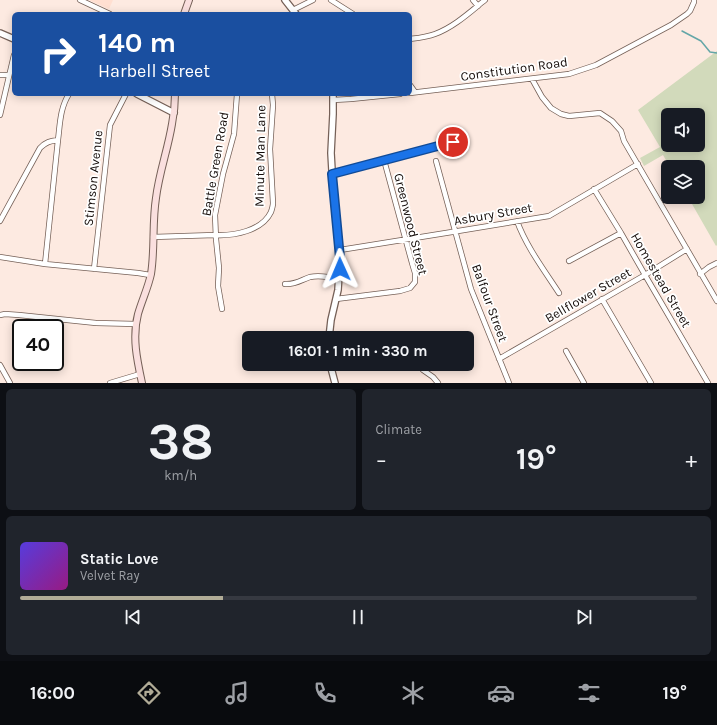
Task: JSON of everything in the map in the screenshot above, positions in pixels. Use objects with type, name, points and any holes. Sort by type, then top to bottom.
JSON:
[{"type":"main road","points":[[185,12],[189,0]]},
{"type":"main road","points":[[142,383],[136,347],[136,324],[139,309],[150,275],[156,198],[172,125],[175,96]]},
{"type":"street","points":[[80,0],[106,12]]},
{"type":"street","points":[[285,0],[295,12],[313,0]]},
{"type":"street","points":[[331,0],[350,12]]},
{"type":"street","points":[[473,0],[478,6]]},
{"type":"street","points":[[412,39],[434,34],[448,28],[485,0]]},
{"type":"street","name":"Constitution Road","points":[[413,93],[569,74],[596,65],[671,25],[690,11],[694,0]]},
{"type":"street","points":[[0,33],[12,38]]},
{"type":"street","points":[[0,115],[12,63]]},
{"type":"street","points":[[0,75],[9,75]]},
{"type":"street","points":[[532,79],[542,97],[551,108],[561,114],[569,116],[600,113],[612,120],[621,130],[624,141],[717,301]]},
{"type":"street","points":[[45,264],[62,109],[68,96]]},
{"type":"street","name":"Stimson Avenue","points":[[94,269],[110,125],[125,96]]},
{"type":"street","points":[[141,96],[174,112]]},
{"type":"street","name":"Battle Green Road","points":[[222,309],[218,286],[219,268],[215,215],[223,174],[234,134],[237,96]]},
{"type":"street","name":"Minute Man Lane","points":[[153,237],[225,236],[255,228],[268,217],[272,211],[273,203],[270,149],[272,96]]},
{"type":"street","points":[[330,331],[339,279],[340,258],[331,153],[333,97],[351,99],[380,96]]},
{"type":"street","points":[[332,174],[464,139]]},
{"type":"street","points":[[0,221],[40,148],[44,144],[58,140]]},
{"type":"street","name":"Greenwood Street","points":[[336,299],[400,291],[410,288],[415,282],[416,278],[384,160]]},
{"type":"street","name":"Balfour Street","points":[[436,160],[471,289],[509,383]]},
{"type":"street","name":"Asbury Street","points":[[340,250],[549,216],[638,164]]},
{"type":"street","name":"Homestead Street","points":[[594,189],[708,383]]},
{"type":"street","points":[[517,221],[522,234],[558,293]]},
{"type":"street","points":[[569,261],[621,233]]},
{"type":"street","name":"Bellflower Street","points":[[499,359],[645,275],[687,249]]},
{"type":"street","points":[[0,257],[45,264],[138,272],[150,275]]},
{"type":"street","points":[[700,274],[717,263]]},
{"type":"street","points":[[285,284],[294,284],[317,276],[339,279]]},
{"type":"street","points":[[602,299],[651,383]]},
{"type":"street","points":[[0,315],[19,315],[96,323],[136,324]]},
{"type":"street","points":[[566,351],[584,383]]},
{"type":"street","points":[[0,365],[10,383]]},
{"type":"street","points":[[331,371],[334,383]]},
{"type":"street","points":[[425,371],[434,377],[438,383]]},
{"type":"street","points":[[110,383],[140,374]]},
{"type":"shaded area","points":[[89,0],[113,0],[109,9]]},
{"type":"green space","points":[[717,51],[716,246],[692,204],[705,204],[705,160],[666,160],[663,155],[644,166],[640,158],[660,147],[638,110]]},
{"type":"waterway","points":[[682,31],[701,41],[710,52],[717,53]]},
{"type":"route","points":[[340,269],[332,174],[453,142]]}]
